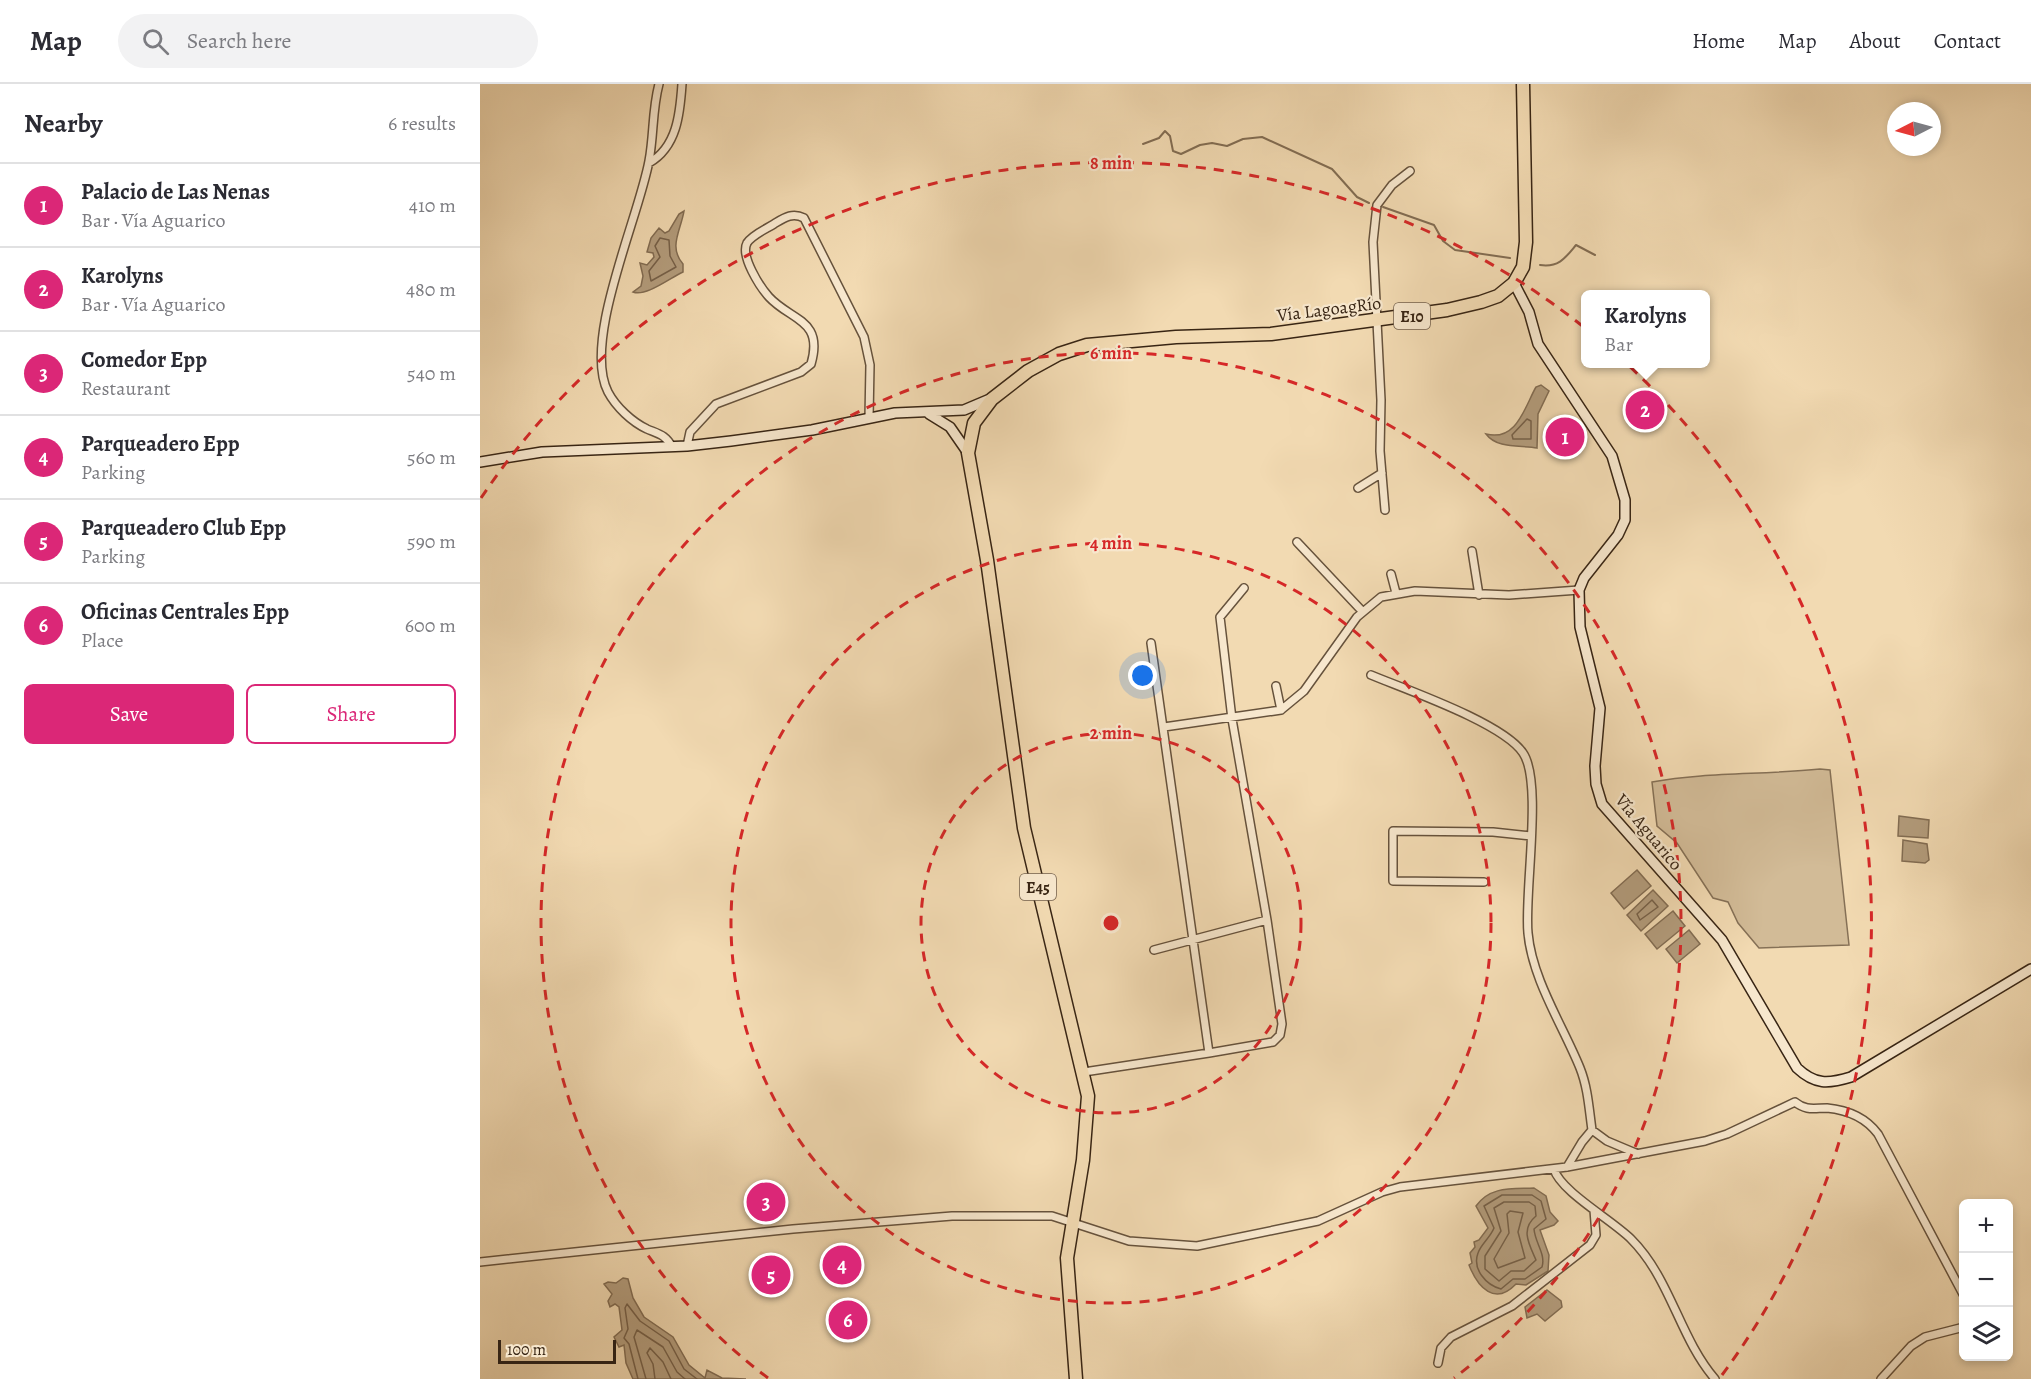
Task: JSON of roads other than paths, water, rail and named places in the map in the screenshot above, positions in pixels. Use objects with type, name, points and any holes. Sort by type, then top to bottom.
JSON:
[{"type":"highway","points":[[1514,283],[1522,267],[1526,242],[1523,84]]},
{"type":"highway","name":"Vía LagoagRío","points":[[992,399],[1046,360],[1086,345],[1176,337],[1270,334],[1378,321],[1481,302],[1498,296],[1514,283]]},
{"type":"highway","name":"E45","points":[[992,399],[974,423],[968,453],[987,560],[1024,828],[1084,1072],[1088,1116],[1067,1258],[1076,1379]]},
{"type":"street","points":[[659,84],[653,114],[649,163],[619,264],[601,361],[603,378],[617,406],[641,425],[663,435],[672,447]]},
{"type":"street","points":[[649,163],[662,155],[668,146],[676,126],[682,84]]},
{"type":"street","points":[[1385,510],[1378,321],[1372,265],[1377,205],[1392,185],[1410,171]]},
{"type":"street","points":[[687,446],[690,432],[716,404],[801,372],[811,364],[814,345],[812,335],[798,317],[769,297],[752,267],[746,250],[750,239],[787,216],[804,218],[864,337],[870,365],[869,418]]},
{"type":"street","points":[[1164,728],[1281,710],[1304,691],[1362,612],[1382,597],[1396,593],[1479,595],[1579,590],[1584,578],[1618,535],[1625,520],[1622,481],[1612,456],[1538,344],[1529,312],[1514,283]]},
{"type":"street","points":[[480,462],[542,452],[687,446],[786,434],[895,413],[964,410],[992,399]]},
{"type":"street","points":[[927,413],[950,427],[968,453]]},
{"type":"street","points":[[1358,488],[1382,473]]},
{"type":"street","points":[[1297,542],[1362,612]]},
{"type":"street","points":[[1472,551],[1479,595]]},
{"type":"street","points":[[1391,574],[1396,593]]},
{"type":"street","points":[[1084,1072],[1273,1042],[1280,1035],[1282,1024],[1267,920],[1232,719],[1220,617],[1244,588]]},
{"type":"street","name":"Vía Aguarico","points":[[1579,590],[1580,627],[1600,708],[1595,766],[1596,784],[1602,804],[1722,940],[1797,1068],[1809,1079],[1820,1083],[1851,1077],[2031,969]]},
{"type":"street","points":[[1152,643],[1209,1053]]},
{"type":"street","points":[[1371,675],[1485,724],[1506,736],[1525,754],[1528,765],[1531,836],[1527,916],[1529,943],[1562,1032],[1582,1075],[1592,1130],[1607,1141],[1640,1154]]},
{"type":"street","points":[[1276,686],[1281,710]]},
{"type":"street","points":[[1484,882],[1393,881],[1393,831],[1493,832],[1531,836]]},
{"type":"street","points":[[1154,950],[1267,920]]},
{"type":"street","points":[[480,1262],[888,1220],[952,1216],[1052,1216],[1129,1241],[1197,1246],[1318,1221],[1382,1192],[1400,1187],[1567,1167],[1640,1154],[1727,1134],[1795,1102],[1805,1109],[1829,1108],[1868,1121],[1878,1134],[1959,1287]]},
{"type":"street","points":[[1567,1167],[1592,1130]]},
{"type":"street","points":[[1554,1169],[1560,1183],[1594,1210],[1607,1217],[1632,1239],[1658,1273],[1697,1354],[1715,1379]]},
{"type":"street","points":[[1438,1363],[1441,1348],[1451,1338],[1512,1306],[1590,1245],[1596,1235],[1594,1210]]},
{"type":"street","points":[[1881,1379],[1911,1346],[1925,1337],[1959,1328]]},
{"type":"water","points":[[684,211],[676,245],[676,251],[683,264],[683,272],[644,292],[633,292],[641,286],[643,276],[640,263],[647,265],[654,257],[653,253],[647,252],[651,238],[659,228],[665,233],[669,231],[679,214]]},
{"type":"water","points":[[1541,385],[1549,391],[1538,414],[1537,448],[1502,444],[1486,434],[1497,435],[1513,428],[1536,387]]},
{"type":"water","points":[[1899,816],[1929,820],[1928,838],[1898,836]]},
{"type":"water","points":[[1903,840],[1927,844],[1929,860],[1925,863],[1902,861]]},
{"type":"water","points":[[1637,870],[1651,886],[1624,909],[1611,893]]},
{"type":"water","points":[[1653,890],[1668,906],[1641,931],[1627,915]]},
{"type":"water","points":[[1673,911],[1685,926],[1657,949],[1645,934]]},
{"type":"water","points":[[1689,930],[1700,944],[1677,963],[1666,949]]},
{"type":"water","points":[[1534,1188],[1546,1196],[1550,1212],[1558,1221],[1540,1230],[1549,1255],[1548,1271],[1526,1285],[1516,1284],[1501,1294],[1494,1294],[1482,1287],[1469,1265],[1472,1263],[1470,1253],[1475,1247],[1474,1242],[1479,1240],[1488,1228],[1476,1206],[1495,1192]]},
{"type":"water","points":[[623,1278],[628,1279],[633,1298],[644,1317],[673,1337],[689,1365],[705,1378],[707,1370],[722,1378],[746,1379],[633,1379],[626,1363],[624,1345],[619,1347],[614,1337],[622,1330],[619,1307],[615,1304],[610,1307],[608,1301],[612,1294],[604,1284],[616,1283]]},
{"type":"water","points":[[1547,1290],[1561,1301],[1562,1307],[1545,1321],[1537,1314],[1527,1318],[1525,1307]]},
{"type":"waterway","points":[[1143,144],[1159,138],[1165,131],[1170,136],[1173,151],[1181,154],[1200,145],[1212,143],[1227,146],[1243,139],[1262,137],[1332,169],[1357,197],[1369,203]]},
{"type":"waterway","points":[[1383,207],[1434,225],[1443,241],[1455,250],[1510,258]]},
{"type":"waterway","points":[[1540,265],[1557,263],[1576,245],[1595,255]]},
{"type":"place","name":"Karolyns","points":[[1645,410]]},
{"type":"place","name":"Palacio de Las Nenas","points":[[1565,437]]},
{"type":"place","name":"Comedor Epp","points":[[766,1202]]},
{"type":"place","name":"Parqueadero Epp","points":[[842,1265]]},
{"type":"place","name":"Parqueadero Club Epp","points":[[771,1275]]},
{"type":"place","name":"Oficinas Centrales Epp","points":[[848,1320]]}]
